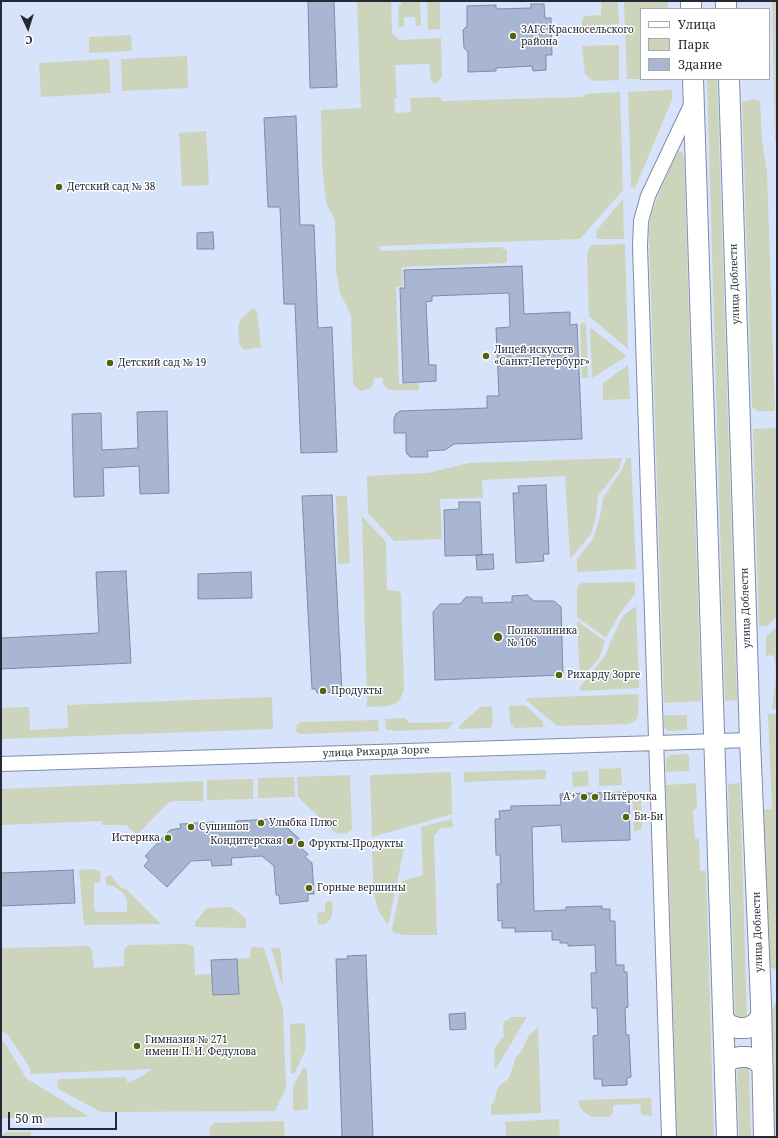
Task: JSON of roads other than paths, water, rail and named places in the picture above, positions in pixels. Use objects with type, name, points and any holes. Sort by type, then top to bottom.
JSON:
[{"type":"main road","points":[[693,80],[727,1137]]},
{"type":"main road","name":"улица Доблести","points":[[729,80],[764,1137]]},
{"type":"main road","points":[[723,1018],[730,1025],[738,1028],[747,1028],[755,1024],[761,1017]]},
{"type":"main road","points":[[725,1065],[732,1059],[740,1056],[756,1060],[762,1066]]},
{"type":"street","points":[[669,1137],[640,246],[641,221],[648,196],[694,99]]},
{"type":"street","name":"улица Рихарда Зорге","points":[[1,764],[750,740]]},
{"type":"place","name":"ЗАГС Красносельского района","points":[[513,36]]},
{"type":"place","name":"Детский сад № 38","points":[[59,187]]},
{"type":"place","name":"Лицей искусств «Санкт-Петербург»","points":[[486,356]]},
{"type":"place","name":"Детский сад № 19","points":[[110,363]]},
{"type":"place","name":"Поликлиника № 106","points":[[498,637]]},
{"type":"place","name":"Рихарду Зорге","points":[[559,675]]},
{"type":"place","name":"Продукты","points":[[323,691]]},
{"type":"place","name":"А+","points":[[584,797]]},
{"type":"place","name":"Пятёрочка","points":[[595,797]]},
{"type":"place","name":"Би-Би","points":[[626,817]]},
{"type":"place","name":"Улыбка Плюс","points":[[261,823]]},
{"type":"place","name":"Сушишоп","points":[[191,827]]},
{"type":"place","name":"Истерика","points":[[168,838]]},
{"type":"place","name":"Кондитерская","points":[[290,841]]},
{"type":"place","name":"Фрукты-Продукты","points":[[301,844]]},
{"type":"place","name":"Горные вершины","points":[[309,888]]},
{"type":"place","name":"Гимназия № 271 имени П. И. Федулова","points":[[137,1046]]}]
